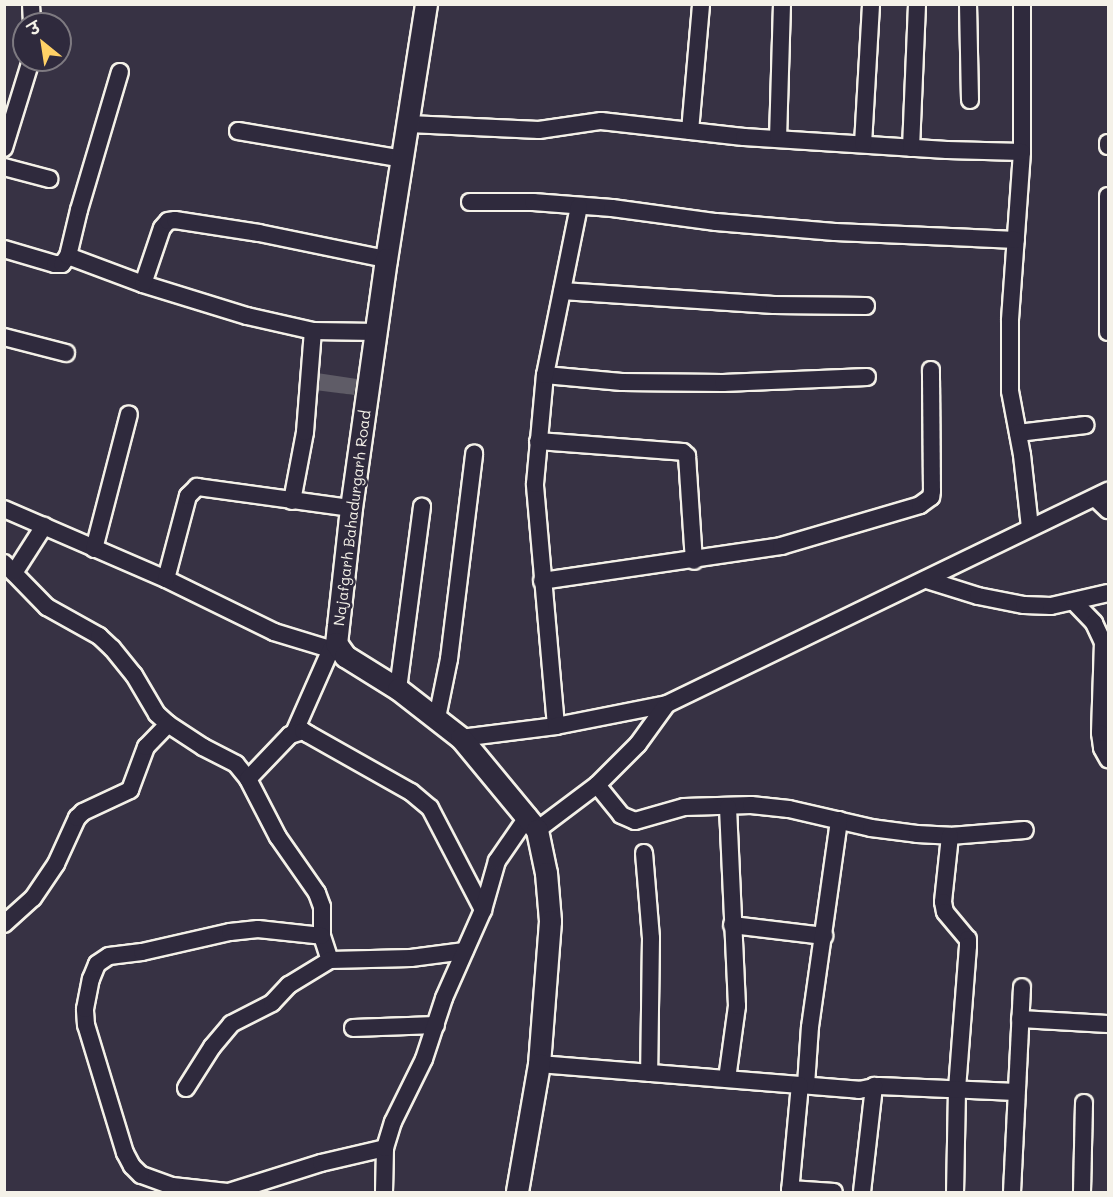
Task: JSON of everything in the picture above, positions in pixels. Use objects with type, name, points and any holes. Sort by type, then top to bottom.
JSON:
[{"type":"street","name":"Najafgarh Bahadurgarh Road","points":[[335,651],[351,508],[386,259],[409,124],[426,4]]},
{"type":"street","points":[[690,130],[701,4]]},
{"type":"street","points":[[778,139],[782,4]]},
{"type":"street","points":[[862,144],[871,4]]},
{"type":"street","points":[[911,148],[917,4]]},
{"type":"street","points":[[968,4],[970,100]]},
{"type":"street","points":[[1022,4],[1022,152],[1010,321],[1010,391],[1030,528]]},
{"type":"street","points":[[4,148],[27,72]]},
{"type":"street","points":[[4,249],[55,264],[62,264],[68,256],[79,210],[120,72]]},
{"type":"street","points":[[409,124],[538,130],[601,121],[778,139],[911,148],[1022,152]]},
{"type":"street","points":[[237,131],[403,159]]},
{"type":"street","points":[[4,167],[49,179]]},
{"type":"street","points":[[1108,196],[1108,332]]},
{"type":"street","points":[[470,202],[579,206],[774,227],[898,236],[1016,240]]},
{"type":"street","points":[[556,726],[535,501],[545,375],[579,206]]},
{"type":"street","points":[[143,284],[162,228],[168,221],[175,220],[259,233],[386,259]]},
{"type":"street","points":[[68,256],[143,284],[247,316],[313,332],[376,332]]},
{"type":"street","points":[[562,291],[762,304],[866,306]]},
{"type":"street","points":[[292,501],[305,432],[313,332]]},
{"type":"street","points":[[4,337],[66,353]]},
{"type":"street","points":[[542,581],[694,561],[781,546],[920,505],[927,500],[932,491],[931,370]]},
{"type":"street","points":[[545,375],[622,382],[723,383],[867,377]]},
{"type":"street","points":[[94,549],[129,414]]},
{"type":"street","points":[[1018,434],[1086,425]]},
{"type":"street","points":[[538,441],[683,452],[687,456],[694,561]]},
{"type":"street","points":[[437,718],[449,659],[474,454]]},
{"type":"street","points":[[166,579],[188,496],[197,487],[351,508]]},
{"type":"street","points":[[461,738],[556,726],[668,704],[1102,494],[1108,510]]},
{"type":"street","points":[[398,689],[422,507]]},
{"type":"street","points":[[4,509],[166,579],[274,632],[335,651],[398,689],[461,738],[533,823],[546,873],[550,921],[539,1064],[517,1192]]},
{"type":"street","points":[[44,526],[9,568],[48,607],[99,636],[112,648],[134,675],[157,714],[168,724],[203,747],[236,764],[248,779],[278,837],[317,893],[322,907],[322,936],[330,960]]},
{"type":"street","points":[[927,580],[978,596],[1024,605],[1074,602],[1108,594]]},
{"type":"street","points":[[1074,602],[1094,623],[1103,642],[1100,733],[1102,748],[1108,759]]},
{"type":"street","points":[[248,779],[294,733],[335,651]]},
{"type":"street","points":[[384,1192],[384,1148],[393,1122],[416,1075],[436,1025],[444,998],[483,910],[501,851],[533,823],[597,785],[638,744],[668,704]]},
{"type":"street","points":[[4,924],[33,898],[56,864],[77,818],[83,812],[130,790],[146,747],[168,724]]},
{"type":"street","points":[[294,733],[303,731],[411,792],[430,808],[483,910]]},
{"type":"street","points":[[597,785],[621,815],[635,821],[684,807],[728,807],[789,809],[889,831],[950,836],[1025,830]]},
{"type":"street","points":[[727,1079],[737,1006],[728,807]]},
{"type":"street","points":[[834,1192],[790,1191],[839,820]]},
{"type":"street","points":[[950,836],[944,909],[968,939],[969,946],[957,1090],[955,1192]]},
{"type":"street","points":[[644,853],[651,938],[649,1073]]},
{"type":"street","points":[[732,925],[824,936]]},
{"type":"street","points":[[322,936],[258,929],[239,930],[142,952],[108,956],[97,964],[86,1000],[86,1024],[125,1153],[141,1175],[191,1191],[228,1192],[321,1163],[384,1148]]},
{"type":"street","points":[[186,1088],[212,1047],[231,1024],[272,1003],[289,985],[330,960],[411,958],[465,951]]},
{"type":"street","points":[[1012,1192],[1022,987]]},
{"type":"street","points":[[1020,1019],[1108,1024]]},
{"type":"street","points":[[353,1028],[436,1025]]},
{"type":"street","points":[[539,1064],[859,1090],[874,1086],[1016,1092]]},
{"type":"street","points":[[862,1192],[874,1086]]},
{"type":"street","points":[[1082,1192],[1084,1103]]},
{"type":"building","points":[[317,373],[357,379],[354,395],[315,390]]}]
